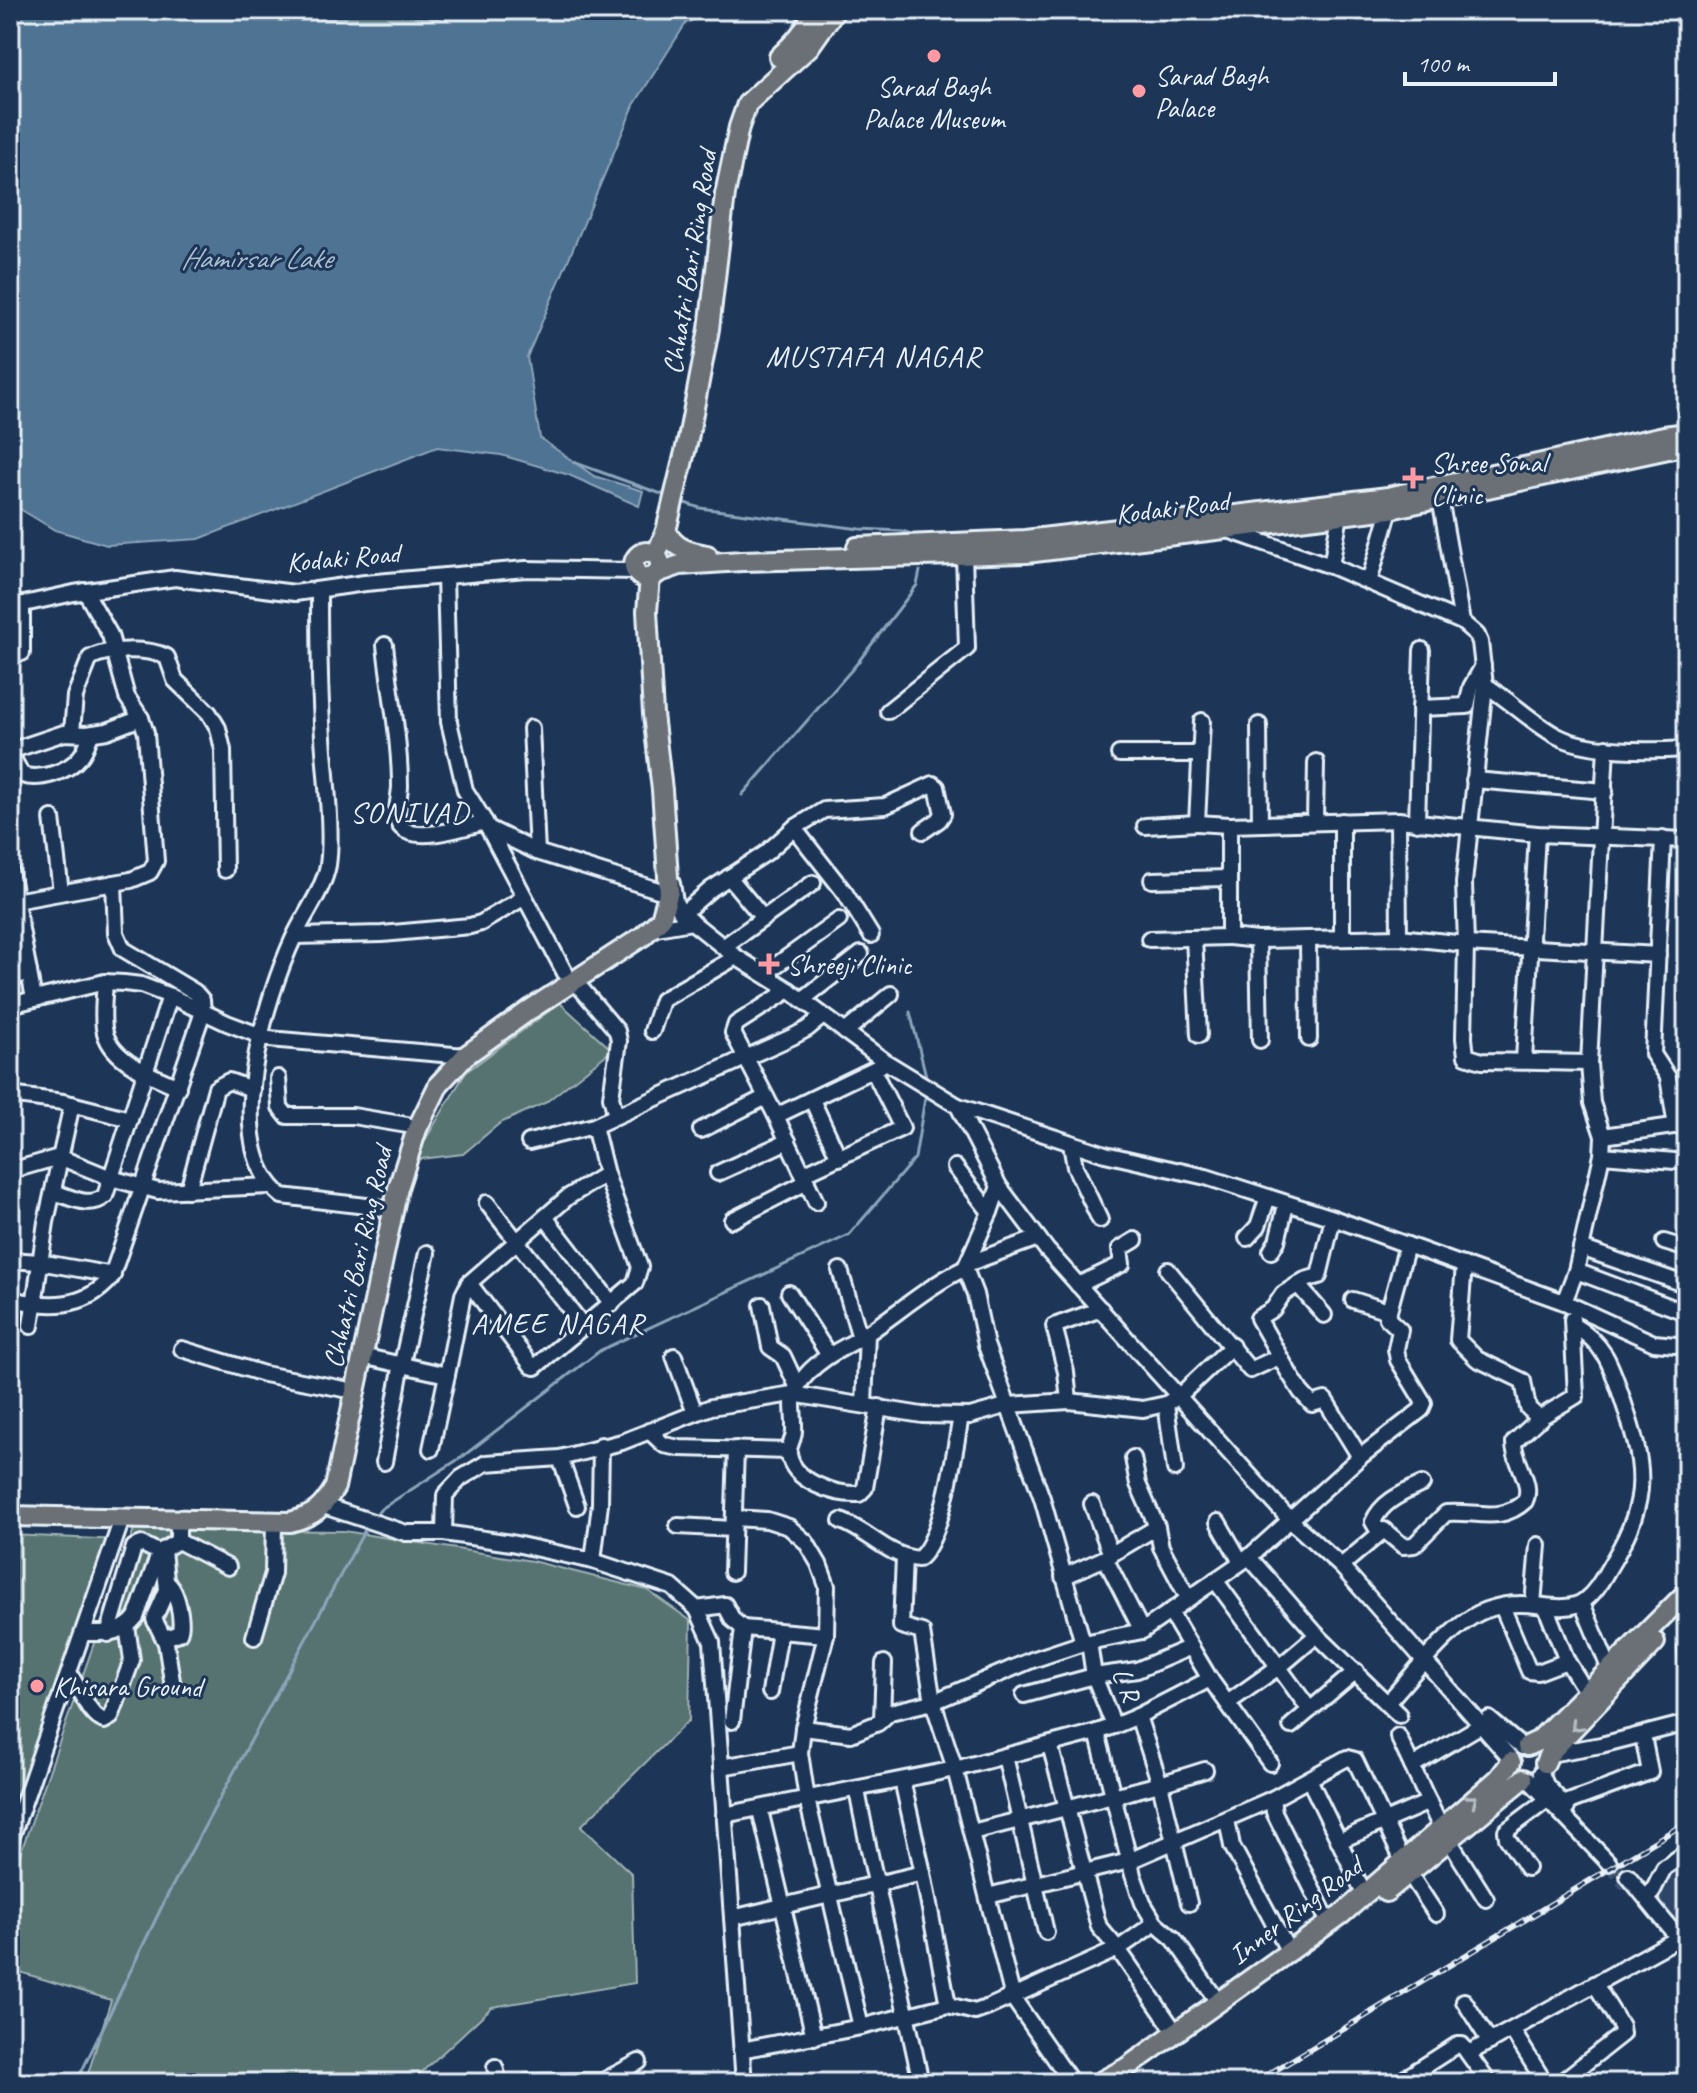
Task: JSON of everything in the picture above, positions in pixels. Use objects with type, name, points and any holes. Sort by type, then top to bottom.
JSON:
[{"type":"main road","name":"Chhatri Bari Ring Road","points":[[10,1506],[289,1511],[316,1499],[325,1483],[383,1208],[407,1125],[430,1078],[636,928],[651,913],[658,890],[643,715],[647,566],[698,328],[715,192],[729,124],[738,99],[796,41],[813,10]]},
{"type":"main road","name":"Chhatri Bari Ring Road","points":[[570,976],[650,929],[661,919],[669,891],[653,714],[647,566],[666,531],[688,439],[709,329],[725,194],[739,127],[747,104],[809,47],[835,10]]},
{"type":"main road","name":"Kodaki Road","points":[[647,566],[707,555],[1025,540],[1388,497],[1687,433]]},
{"type":"main road","name":"Kodaki Road","points":[[647,566],[1026,553],[1390,509],[1687,445]]},
{"type":"main road","name":"Kodaki Road","points":[[666,531],[671,541],[681,549],[707,555]]},
{"type":"main road","name":"Chhatri Bari Ring Road","points":[[324,1506],[335,1487],[398,1188],[417,1129],[439,1084],[459,1054]]},
{"type":"main road","points":[[10,1516],[290,1522],[305,1518],[324,1506]]},
{"type":"main road","name":"Inner Ring Road","points":[[1122,2083],[1349,1923],[1499,1778],[1518,1753],[1538,1741],[1687,1592]]},
{"type":"main road","name":"Inner Ring Road","points":[[1444,1833],[1537,1770],[1687,1608]]},
{"type":"main road","points":[[1538,1749],[1537,1770],[1514,1773],[1518,1753],[1538,1749]]},
{"type":"main road","name":"Inner Ring Road","points":[[1098,2083],[1126,2068],[1176,2033],[1406,1867]]},
{"type":"street","points":[[1440,498],[1462,622]]},
{"type":"street","points":[[1369,582],[1390,509]]},
{"type":"street","points":[[1331,566],[1340,515]]},
{"type":"street","points":[[1226,529],[1369,582],[1462,622],[1477,635],[1485,685],[1464,883],[1466,1056],[1482,1061],[1589,1063]]},
{"type":"street","points":[[888,711],[967,648],[964,555]]},
{"type":"street","name":"Kodaki Road","points":[[16,606],[85,591],[175,578],[295,593],[526,569],[647,566]]},
{"type":"street","points":[[445,576],[449,722],[465,790],[523,898],[570,976],[617,1031],[619,1041],[611,1097],[616,1116]]},
{"type":"street","points":[[319,590],[319,686],[328,865],[267,1004],[252,1089],[252,1146],[270,1186],[282,1196],[383,1208]]},
{"type":"street","points":[[15,901],[145,875],[154,868],[156,861],[149,747],[141,718],[127,697],[110,635],[85,591]]},
{"type":"street","points":[[16,606],[22,653]]},
{"type":"street","points":[[385,645],[400,784],[397,819],[405,831],[421,834],[486,825],[537,852],[658,890]]},
{"type":"street","points":[[72,732],[75,696],[93,655],[115,650],[156,653],[167,657],[175,680],[209,713],[218,728],[223,750],[225,870]]},
{"type":"street","points":[[1417,823],[1422,650]]},
{"type":"street","points":[[1420,708],[1467,706],[1471,687],[1483,666]]},
{"type":"street","points":[[1485,685],[1556,735],[1580,744],[1687,749]]},
{"type":"street","points":[[91,734],[79,759],[58,772],[39,777],[22,775],[10,752],[72,732],[91,734],[107,731],[141,718]]},
{"type":"street","points":[[1197,823],[1202,721]]},
{"type":"street","points":[[1259,725],[1260,824]]},
{"type":"street","points":[[531,728],[537,852]]},
{"type":"street","points":[[1341,1566],[1384,1530],[1403,1546],[1414,1545],[1446,1513],[1488,1516],[1505,1514],[1518,1508],[1528,1495],[1528,1490],[1514,1442],[1540,1419],[1576,1396],[1573,1325],[1568,1304],[1602,1155],[1603,1136],[1592,1103],[1589,1063],[1606,747]]},
{"type":"street","points":[[1119,754],[1200,754]]},
{"type":"street","points":[[1315,822],[1316,762]]},
{"type":"street","points":[[1474,780],[1605,791]]},
{"type":"street","points":[[650,929],[687,918],[729,877],[766,853],[794,828],[824,810],[885,806],[933,784],[937,787],[943,814],[923,831]]},
{"type":"street","points":[[52,818],[61,892]]},
{"type":"street","points":[[1398,820],[1399,937]]},
{"type":"street","points":[[1145,826],[1398,820],[1537,834],[1687,840]]},
{"type":"street","points":[[1342,821],[1342,938]]},
{"type":"street","points":[[1229,825],[1229,937]]},
{"type":"street","points":[[794,828],[845,893],[871,935]]},
{"type":"street","points":[[1524,1060],[1537,834]]},
{"type":"street","points":[[1603,1136],[1682,1125],[1668,1077],[1653,1054],[1663,838]]},
{"type":"street","points":[[667,855],[675,902],[687,918],[736,957],[789,990],[845,1032],[880,1066],[958,1106],[1071,1144],[1206,1177],[1333,1218],[1568,1304],[1654,1343],[1685,1342]]},
{"type":"street","points":[[10,870],[34,999]]},
{"type":"street","points":[[729,877],[763,918]]},
{"type":"street","points":[[1152,880],[1228,878]]},
{"type":"street","points":[[10,1299],[34,1304],[77,1303],[104,1287],[113,1275],[203,1012],[202,1000],[195,992],[123,949],[116,933],[114,883]]},
{"type":"street","points":[[723,947],[813,883]]},
{"type":"street","points":[[295,936],[382,934],[470,926],[481,923],[523,898]]},
{"type":"street","points":[[764,974],[839,920]]},
{"type":"street","points":[[1149,939],[1399,937],[1658,955]]},
{"type":"street","points":[[1194,938],[1199,1035]]},
{"type":"street","points":[[1308,939],[1309,1039]]},
{"type":"street","points":[[1258,940],[1260,1040]]},
{"type":"street","points":[[802,1000],[861,954]]},
{"type":"street","points":[[652,1031],[662,1000],[736,957]]},
{"type":"street","points":[[10,978],[29,972]]},
{"type":"street","points":[[105,982],[104,1029],[108,1039],[125,1059],[178,1087]]},
{"type":"street","points":[[10,1005],[105,982],[141,985],[262,1037],[405,1052],[459,1054]]},
{"type":"street","points":[[789,990],[736,1024],[733,1033],[816,1202]]},
{"type":"street","points":[[845,1032],[891,994]]},
{"type":"street","points":[[54,1192],[94,1203],[105,1196],[170,996]]},
{"type":"street","points":[[529,1142],[594,1126],[807,1029],[823,1016]]},
{"type":"street","points":[[776,1116],[880,1066]]},
{"type":"street","points":[[732,1220],[839,1158],[902,1128],[880,1066]]},
{"type":"street","points":[[278,1078],[280,1107],[287,1116],[353,1116],[407,1125]]},
{"type":"street","points":[[188,1190],[216,1088],[229,1081],[252,1089]]},
{"type":"street","points":[[10,1095],[72,1104],[130,1119]]},
{"type":"street","points":[[701,1130],[766,1097]]},
{"type":"street","points":[[812,1100],[839,1158]]},
{"type":"street","points":[[31,1326],[39,1262],[72,1104]]},
{"type":"street","points":[[958,1106],[999,1186],[1172,1400],[1289,1519],[1341,1566],[1483,1724],[1518,1753]]},
{"type":"street","points":[[469,1283],[532,1366],[539,1366],[635,1283],[640,1267],[606,1174],[594,1126]]},
{"type":"street","points":[[718,1173],[788,1141]]},
{"type":"street","points":[[1071,1144],[1075,1167],[1100,1220]]},
{"type":"street","points":[[1602,1155],[1687,1162]]},
{"type":"street","points":[[10,1171],[59,1157],[111,1178],[158,1191],[270,1186]]},
{"type":"street","points":[[955,1167],[990,1212]]},
{"type":"street","points":[[431,1449],[463,1295],[469,1283],[568,1197],[606,1174]]},
{"type":"street","points":[[966,1266],[999,1186]]},
{"type":"street","points":[[1247,1238],[1258,1226],[1268,1197]]},
{"type":"street","points":[[487,1203],[584,1327]]},
{"type":"street","points":[[1271,1251],[1277,1241],[1286,1205]]},
{"type":"street","points":[[545,1217],[612,1304]]},
{"type":"street","points":[[1333,1218],[1319,1276],[1283,1294],[1273,1309],[1258,1318],[1301,1392],[1312,1404],[1325,1400],[1360,1457]]},
{"type":"street","points":[[794,1390],[828,1354],[863,1336],[948,1277],[966,1266],[1038,1238]]},
{"type":"street","points":[[1078,1285],[1122,1264],[1120,1249],[1135,1240]]},
{"type":"street","points":[[1664,1242],[1687,1249]]},
{"type":"street","points":[[803,1728],[851,1734],[890,1712],[933,1702],[1019,1665],[1086,1643],[1142,1631],[1245,1560],[1360,1457],[1424,1407],[1398,1360],[1396,1349],[1400,1330],[1389,1321],[1388,1311],[1407,1245]]},
{"type":"street","points":[[1581,1248],[1687,1285]]},
{"type":"street","points":[[384,1462],[427,1253]]},
{"type":"street","points":[[10,1260],[113,1275]]},
{"type":"street","points":[[1464,1265],[1458,1340],[1477,1359],[1523,1381],[1528,1408],[1540,1419]]},
{"type":"street","name":"L R","points":[[966,1266],[986,1345],[1042,1498],[1094,1676],[1114,1726],[1097,1732],[1129,1861],[1143,1903],[1155,1923],[1174,1939],[1218,2002]]},
{"type":"street","points":[[762,1305],[770,1347],[783,1356],[794,1390],[794,1435],[788,1451],[792,1464],[821,1487],[846,1495],[859,1494],[865,1488],[872,1406],[863,1336],[840,1270]]},
{"type":"street","points":[[1168,1270],[1250,1370],[1279,1357]]},
{"type":"street","points":[[1576,1271],[1687,1313]]},
{"type":"street","points":[[1298,1285],[1324,1315]]},
{"type":"street","points":[[789,1293],[828,1354]]},
{"type":"street","points":[[1353,1300],[1388,1311]]},
{"type":"street","points":[[1069,1401],[1066,1372],[1054,1326],[1101,1309]]},
{"type":"street","points":[[1387,1703],[1430,1663],[1459,1626],[1474,1615],[1502,1606],[1582,1603],[1595,1590],[1630,1532],[1642,1485],[1637,1441],[1601,1346],[1573,1325]]},
{"type":"street","points":[[444,1533],[445,1495],[461,1478],[486,1463],[560,1458],[622,1442],[711,1407],[794,1390],[922,1415],[970,1416],[1009,1405],[1069,1401],[1143,1409],[1172,1400],[1232,1346]]},
{"type":"street","points":[[182,1349],[264,1374],[344,1389]]},
{"type":"street","points":[[362,1356],[447,1375]]},
{"type":"street","points":[[674,1356],[695,1413]]},
{"type":"street","points":[[1172,1400],[1175,1469]]},
{"type":"street","points":[[841,1521],[858,1527],[904,1558],[918,1559],[924,1555],[941,1515],[961,1416]]},
{"type":"street","points":[[649,1431],[664,1445],[788,1451]]},
{"type":"street","points":[[593,1561],[600,1504],[601,1445]]},
{"type":"street","points":[[732,1572],[736,1449]]},
{"type":"street","points":[[560,1458],[577,1506]]},
{"type":"street","points":[[1133,1458],[1138,1484],[1157,1527],[1166,1559],[1188,1598]]},
{"type":"street","points":[[1379,1532],[1374,1519],[1394,1498],[1422,1484]]},
{"type":"street","points":[[1092,1504],[1108,1556],[1142,1631]]},
{"type":"street","points":[[324,1506],[406,1533],[444,1533],[511,1543],[593,1561],[672,1587],[697,1609],[712,1642],[744,2083]]},
{"type":"street","points":[[10,1842],[122,1519]]},
{"type":"street","points":[[178,1520],[178,1541]]},
{"type":"street","points":[[678,1526],[767,1520],[789,1527],[806,1542],[819,1564],[827,1586],[826,1635],[803,1728],[800,1753],[807,1799],[861,2027]]},
{"type":"street","points":[[254,1637],[273,1573],[274,1521]]},
{"type":"street","points":[[1218,1522],[1245,1560],[1399,1715]]},
{"type":"street","points":[[1063,1577],[1108,1556],[1157,1527]]},
{"type":"street","points":[[84,1633],[108,1634],[127,1626],[136,1617],[162,1552],[178,1541]]},
{"type":"street","points":[[178,1541],[228,1567]]},
{"type":"street","points":[[108,1634],[136,1545],[147,1545],[162,1552]]},
{"type":"street","points":[[1538,1545],[1540,1606],[1587,1693]]},
{"type":"street","points":[[162,1552],[167,1583],[164,1598],[154,1614],[157,1628],[165,1638],[173,1687]]},
{"type":"street","points":[[904,1558],[901,1626],[922,1632],[933,1702],[955,1769],[1013,1998],[1072,2083]]},
{"type":"street","points":[[102,1577],[124,1582]]},
{"type":"street","points":[[1215,1580],[1310,1710]]},
{"type":"street","points":[[165,1638],[179,1633],[182,1625],[177,1593],[167,1583]]},
{"type":"street","points":[[1582,1603],[1610,1670]]},
{"type":"street","points":[[697,1609],[725,1605],[733,1620],[743,1628],[826,1635]]},
{"type":"street","points":[[1502,1606],[1529,1671],[1538,1672],[1567,1661]]},
{"type":"street","points":[[1170,1612],[1210,1679],[1270,1763]]},
{"type":"street","points":[[69,1674],[80,1688],[93,1715],[104,1721],[111,1717],[132,1660],[127,1626]]},
{"type":"street","points":[[732,1721],[743,1628]]},
{"type":"street","points":[[770,1692],[780,1632]]},
{"type":"street","points":[[1229,1702],[1278,1668],[1317,1635]]},
{"type":"street","points":[[1024,1695],[1094,1676],[1137,1670],[1191,1647]]},
{"type":"street","points":[[882,1719],[884,1663]]},
{"type":"street","points":[[1430,1663],[1509,1739],[1518,1753]]},
{"type":"street","points":[[1291,1726],[1356,1671]]},
{"type":"street","points":[[1114,1726],[1210,1679]]},
{"type":"street","points":[[1138,1716],[1160,1784],[1189,1903]]},
{"type":"street","points":[[1537,1770],[1687,1723]]},
{"type":"street","points":[[1412,1766],[1483,1724]]},
{"type":"street","points":[[724,1815],[955,1769],[1097,1732]]},
{"type":"street","points":[[1398,1736],[1444,1833],[1486,1899]]},
{"type":"street","points":[[1563,1804],[1650,1772],[1643,1736]]},
{"type":"street","points":[[1050,1745],[1099,1927],[1118,1949],[1176,2033]]},
{"type":"street","points":[[721,1767],[800,1753]]},
{"type":"street","points":[[1005,1756],[1046,1932]]},
{"type":"street","points":[[988,1896],[1129,1861],[1272,1799],[1347,1758],[1355,1760],[1382,1822],[1436,1914]]},
{"type":"street","points":[[972,1832],[1205,1770]]},
{"type":"street","points":[[1537,1770],[1546,1785],[1611,1860],[1547,1800],[1537,1770]]},
{"type":"street","points":[[1309,1779],[1365,1895]]},
{"type":"street","points":[[902,1780],[948,2005]]},
{"type":"street","points":[[857,1790],[874,1884],[921,2083]]},
{"type":"street","points":[[1272,1799],[1274,1812],[1329,1923]]},
{"type":"street","points":[[1527,1868],[1507,1838],[1506,1831],[1547,1800]]},
{"type":"street","points":[[1339,1841],[1429,1802]]},
{"type":"street","points":[[760,1810],[814,2037]]},
{"type":"street","points":[[1227,1820],[1232,1846],[1289,1952]]},
{"type":"street","points":[[1648,1900],[1664,1868],[1687,1852]]},
{"type":"street","points":[[732,1918],[923,1873]]},
{"type":"street","points":[[1628,1881],[1648,1900],[1684,1946],[1628,1881]]},
{"type":"street","points":[[741,2050],[861,2027],[948,2005],[975,2012],[1013,1998],[1118,1949],[1155,1923]]},
{"type":"street","points":[[1469,2053],[1595,1984],[1684,1946]]},
{"type":"street","points":[[1560,2083],[1622,2034],[1621,2026],[1595,1984]]},
{"type":"street","points":[[1464,2001],[1490,2042]]},
{"type":"street","points":[[1512,2030],[1538,2080]]},
{"type":"street","points":[[1398,2083],[1457,2045],[1462,2045],[1489,2083]]},
{"type":"street","points":[[524,2067],[528,2082],[592,2082],[611,2080],[639,2062]]},
{"type":"street","points":[[495,2067],[499,2083]]},
{"type":"street","points":[[1419,2069],[1428,2083]]},
{"type":"shaded area","points":[[1687,1866],[1687,1935],[1651,1890]]},
{"type":"green space","points":[[295,10],[441,10],[441,18],[295,18]]},
{"type":"green space","points":[[560,1003],[612,1050],[545,1103],[500,1123],[463,1154],[413,1160],[466,1072]]},
{"type":"green space","points":[[134,1529],[344,1531],[532,1561],[647,1590],[691,1621],[689,1720],[581,1826],[632,1874],[635,1983],[492,2007],[410,2083],[85,2083],[111,2000],[10,1969],[10,1883]]},
{"type":"green space","name":"Khisara Ground","points":[[10,1535],[120,1540],[10,1832]]},
{"type":"water","name":"Hamirsar Lake","points":[[10,10],[295,10],[295,18],[440,18],[441,10],[716,10],[686,23],[634,105],[527,357],[540,438],[594,476],[643,491],[639,506],[569,475],[501,455],[437,447],[199,539],[107,545],[55,530],[10,503]]},
{"type":"waterway","points":[[573,462],[667,496]]},
{"type":"waterway","points":[[682,502],[700,508],[860,529],[902,531],[918,536]]},
{"type":"waterway","points":[[742,795],[855,666],[917,585],[920,571]]},
{"type":"waterway","points":[[910,1012],[927,1080]]},
{"type":"waterway","points":[[374,1517],[381,1509],[462,1457],[601,1350],[849,1235],[915,1158],[926,1092]]},
{"type":"waterway","points":[[76,2083],[168,1894],[367,1526]]},
{"type":"tunnel","points":[[1609,1863],[1627,1886]]},
{"type":"railway","points":[[1254,2083],[1687,1822]]},
{"type":"place","name":"Sarad Bagh Palace Museum","points":[[934,56]]},
{"type":"place","name":"Sarad Bagh Palace","points":[[1139,91]]},
{"type":"place","name":"Shree Sonal Clinic","points":[[1413,478]]},
{"type":"place","name":"Shreeji Clinic","points":[[769,964]]},
{"type":"place","name":"Khisara Ground","points":[[37,1686]]},
{"type":"district","name":"MUSTAFA NAGAR","points":[[874,356]]},
{"type":"district","name":"SONIVAD","points":[[410,812]]},
{"type":"district","name":"AMEE NAGAR","points":[[558,1323]]}]
